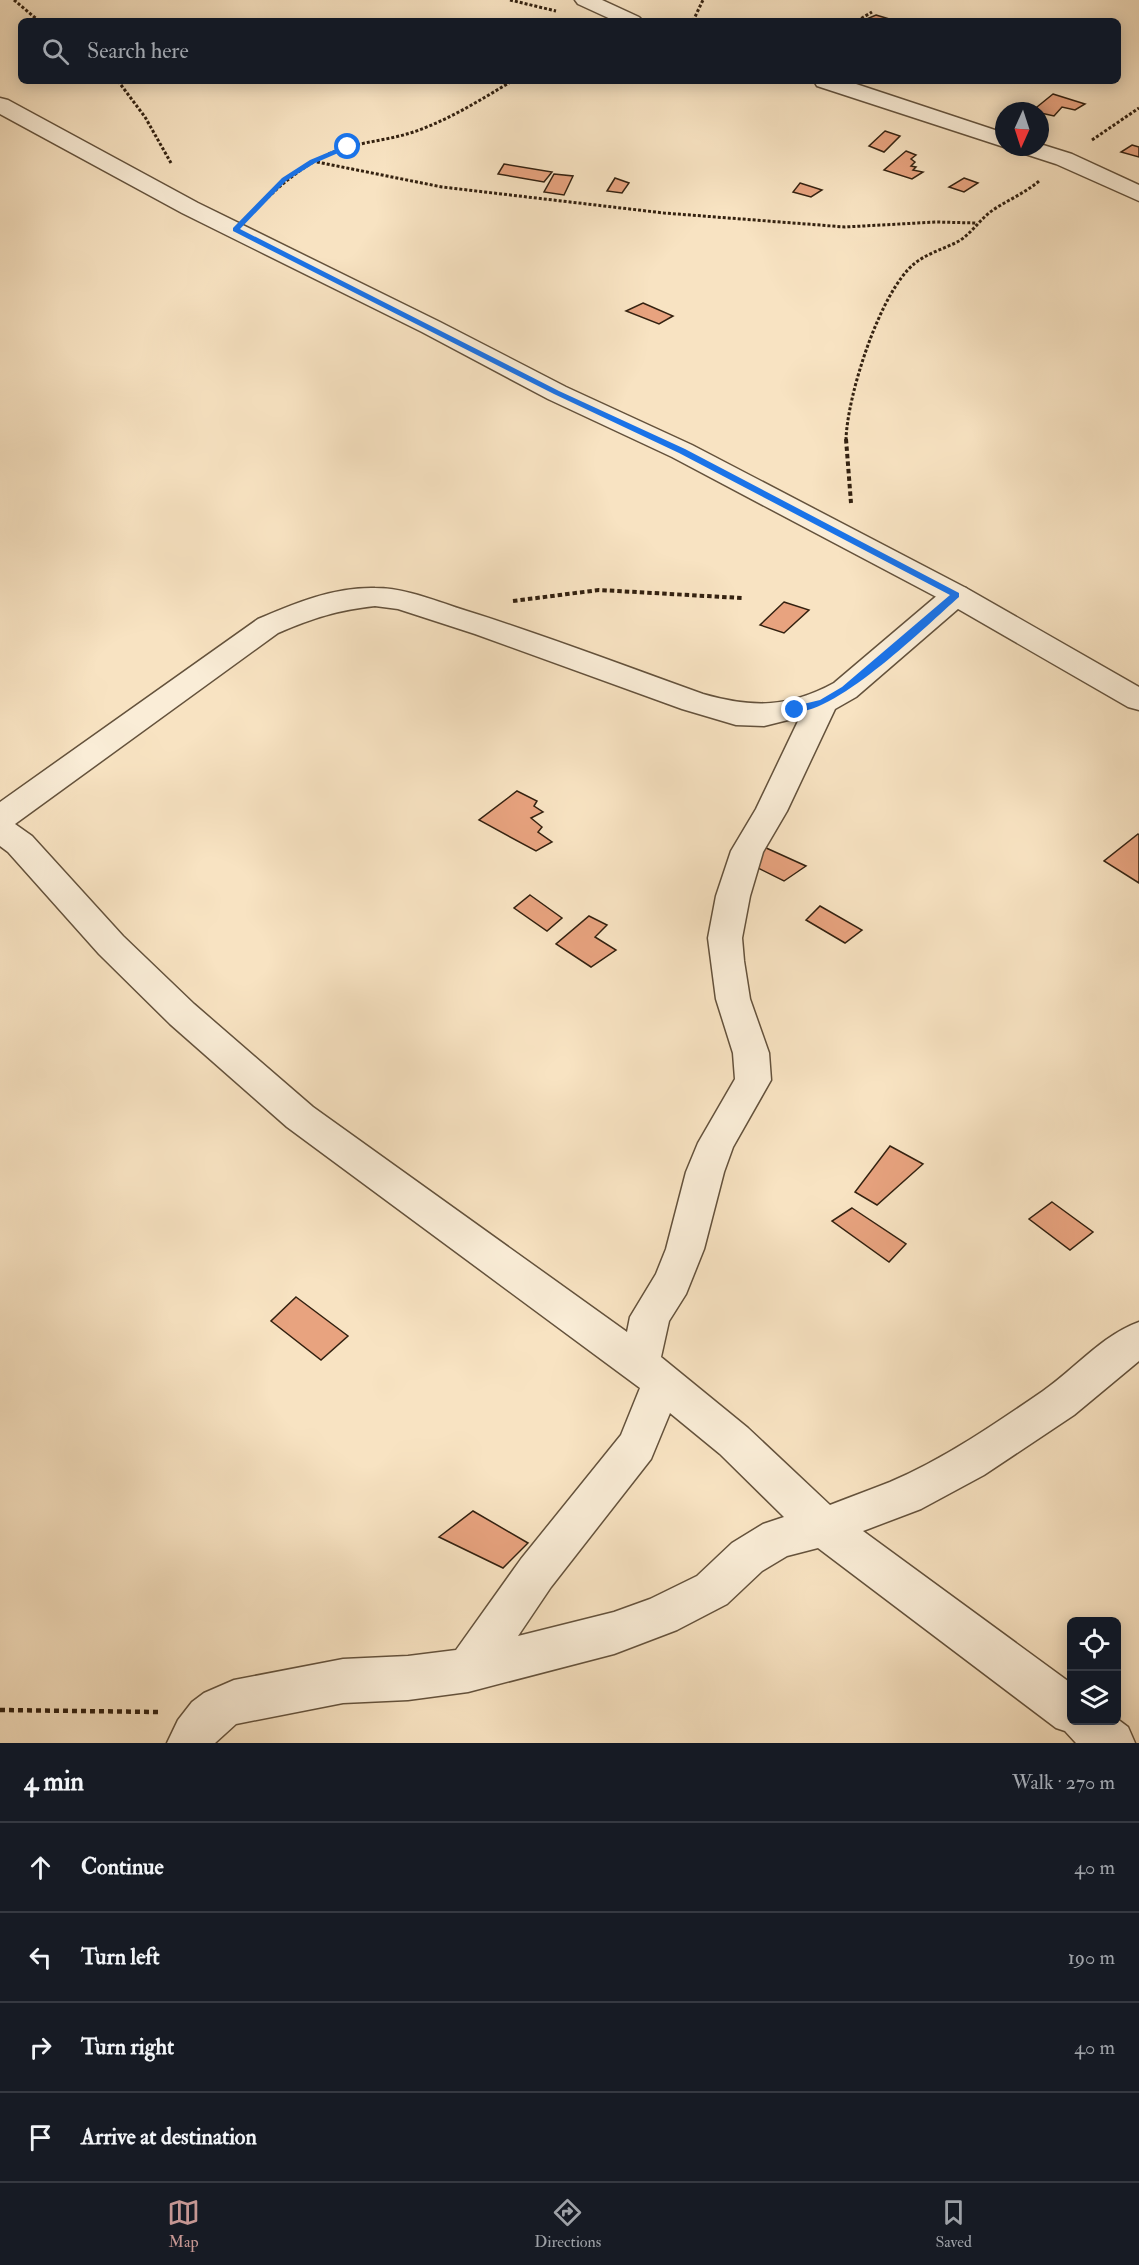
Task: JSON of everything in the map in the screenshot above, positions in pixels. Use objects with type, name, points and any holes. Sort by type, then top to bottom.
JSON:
[{"type":"street","points":[[585,0],[625,18]]},
{"type":"street","points":[[834,84],[995,137]]},
{"type":"street","points":[[0,105],[190,208],[556,393],[682,451],[956,595],[1139,700]]},
{"type":"street","points":[[1049,154],[1139,194]]},
{"type":"street","points":[[0,818],[268,626],[307,609],[342,600],[375,597],[401,600],[485,627],[693,702],[736,714],[764,715],[823,702],[845,690],[956,595]]},
{"type":"street","points":[[468,1670],[536,1573],[637,1446],[651,1373],[650,1317],[672,1282],[685,1249],[712,1152],[753,1080],[753,1064],[733,999],[727,961],[725,938],[733,896],[747,851],[771,811],[823,702]]},
{"type":"street","points":[[0,830],[20,844],[111,945],[182,1014],[300,1117],[651,1373],[734,1441],[824,1527],[1067,1709]]},
{"type":"street","points":[[200,1728],[219,1707],[234,1702],[343,1682],[408,1678],[468,1670],[614,1634],[662,1615],[712,1590],[747,1557],[778,1538],[824,1527],[906,1494],[969,1462],[1060,1402],[1110,1359],[1139,1339]]},
{"type":"street","points":[[1089,1725],[1112,1743]]},
{"type":"path","points":[[14,0],[35,18]]},
{"type":"path","points":[[694,18],[703,0]]},
{"type":"path","points":[[862,18],[872,12]]},
{"type":"path","points":[[120,84],[145,117],[171,163],[190,208]]},
{"type":"path","points":[[236,230],[284,180],[312,161],[348,147],[420,130],[464,111],[507,84]]},
{"type":"path","points":[[853,541],[847,426],[854,391],[878,322],[899,280],[912,265],[963,237],[976,223],[1035,185],[1064,159],[1139,108]]},
{"type":"path","points":[[312,161],[442,187],[664,213],[845,227],[976,223]]},
{"type":"path","points":[[503,603],[599,590],[742,598]]},
{"type":"path","points":[[0,1710],[200,1728]]},
{"type":"building","points":[[876,15],[886,18],[869,18]]},
{"type":"building","points":[[1053,94],[1085,104],[1075,110],[1062,107],[1054,116],[1049,115],[1049,102],[1043,102]]},
{"type":"building","points":[[885,131],[900,136],[884,152],[869,146]]},
{"type":"building","points":[[1132,145],[1139,147],[1139,157],[1121,152]]},
{"type":"building","points":[[906,151],[916,155],[911,159],[915,162],[911,166],[916,167],[913,170],[923,172],[912,179],[884,170]]},
{"type":"building","points":[[504,164],[552,172],[544,182],[498,174]]},
{"type":"building","points":[[554,174],[573,176],[564,195],[544,192]]},
{"type":"building","points":[[615,178],[629,183],[622,193],[607,191]]},
{"type":"building","points":[[964,178],[978,183],[964,192],[949,187]]},
{"type":"building","points":[[800,183],[822,190],[811,197],[793,192]]},
{"type":"building","points":[[643,303],[673,316],[659,324],[626,311]]},
{"type":"building","points":[[784,602],[809,610],[784,633],[760,625]]},
{"type":"building","points":[[517,791],[537,801],[534,806],[543,812],[531,818],[542,827],[538,832],[552,842],[536,851],[479,820]]},
{"type":"building","points":[[1139,835],[1139,883],[1104,861]]},
{"type":"building","points":[[764,847],[806,866],[784,881],[748,863]]},
{"type":"building","points":[[530,895],[562,918],[547,931],[514,908]]},
{"type":"building","points":[[820,906],[862,930],[845,943],[806,920]]},
{"type":"building","points":[[589,916],[607,925],[595,937],[616,950],[591,967],[556,944]]},
{"type":"building","points":[[890,1146],[923,1164],[877,1205],[855,1192]]},
{"type":"building","points":[[1052,1202],[1093,1232],[1070,1250],[1029,1219]]},
{"type":"building","points":[[852,1208],[906,1244],[889,1262],[832,1221]]},
{"type":"building","points":[[296,1297],[348,1336],[321,1360],[271,1321]]},
{"type":"building","points":[[473,1511],[528,1543],[503,1568],[439,1537]]},
{"type":"route","points":[[348,147],[312,161],[284,180],[236,230],[431,327],[556,393],[682,451],[956,595],[845,690],[823,702],[795,710]]}]
